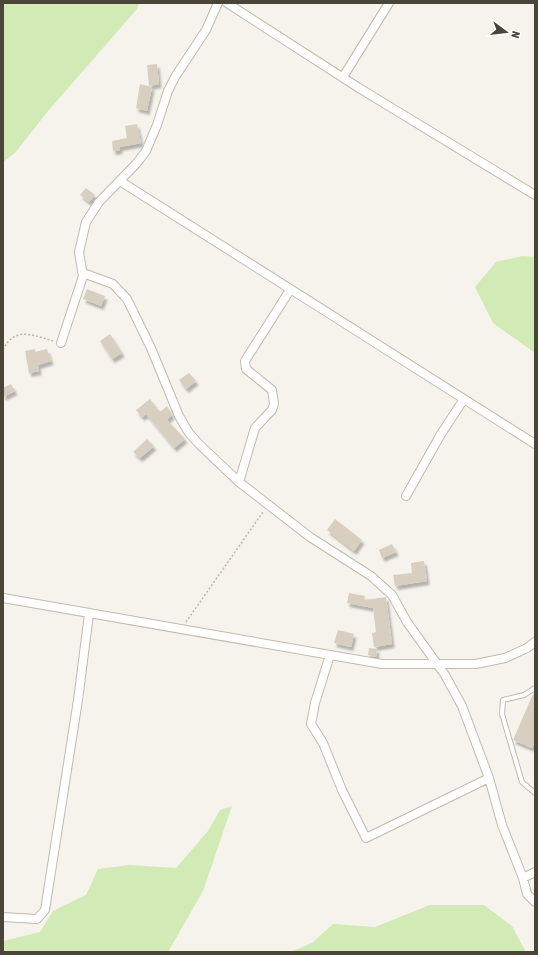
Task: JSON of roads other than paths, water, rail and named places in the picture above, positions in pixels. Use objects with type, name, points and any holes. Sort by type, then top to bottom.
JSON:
[{"type":"street","points":[[61,343],[83,273],[79,252],[86,222],[99,202],[120,181],[146,151],[157,125],[164,99],[172,82],[206,30],[218,3]]},
{"type":"street","points":[[227,3],[343,77],[535,195]]},
{"type":"street","points":[[343,77],[389,3]]},
{"type":"street","points":[[120,181],[535,444]]},
{"type":"street","points":[[83,273],[113,284],[127,299],[151,348],[182,421],[199,444],[239,482],[315,540],[371,576],[392,595],[412,629],[437,664],[462,706],[488,778],[502,824],[523,878],[527,894],[535,902]]},
{"type":"street","points":[[239,482],[255,428],[272,410],[274,400],[272,390],[249,373],[245,366],[245,361],[290,290]]},
{"type":"street","points":[[406,496],[441,434],[464,399]]},
{"type":"street","points":[[3,598],[183,630],[309,650],[382,664],[476,664],[494,661],[516,653],[535,642]]},
{"type":"street","points":[[3,917],[37,919],[45,910],[78,700],[89,614]]},
{"type":"street","points":[[330,655],[315,704],[311,724],[323,743],[342,790],[366,838],[488,778]]},
{"type":"street","points":[[523,878],[535,872]]},
{"type":"lane","points":[[535,688],[524,695],[503,700],[502,714],[522,782],[535,793]]}]
